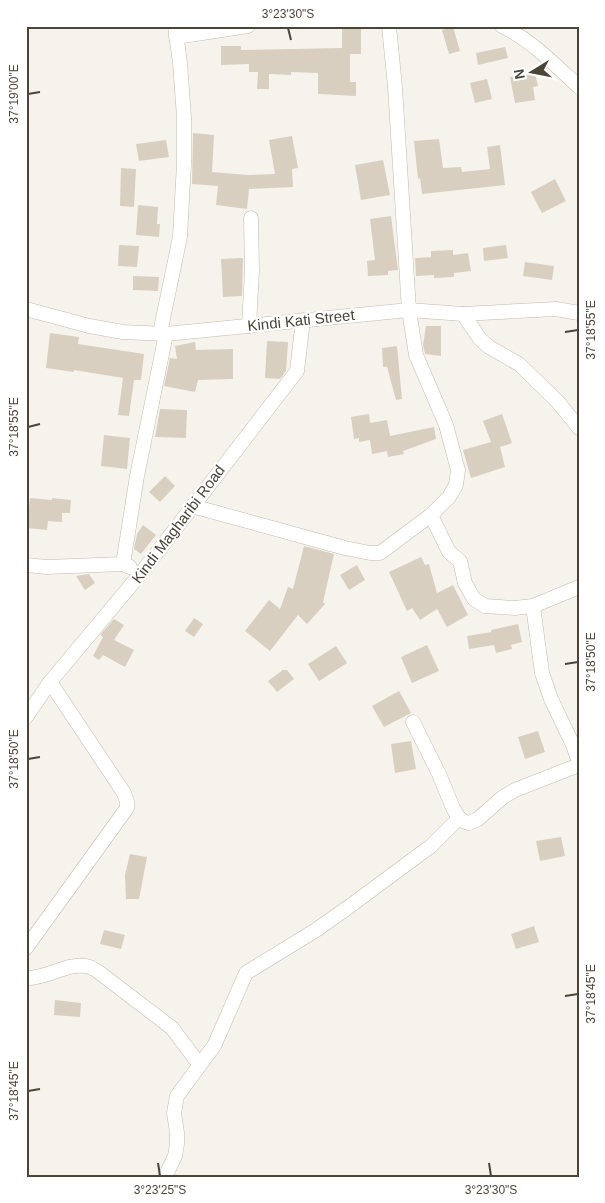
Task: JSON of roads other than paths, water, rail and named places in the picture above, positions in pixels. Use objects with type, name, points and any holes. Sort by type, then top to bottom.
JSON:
[{"type":"street","points":[[123,564],[180,237],[184,117],[176,32],[248,26]]},
{"type":"street","points":[[192,506],[345,548],[380,553],[431,515],[449,496],[456,485],[458,470],[446,425],[416,355],[408,310],[395,87],[389,26]]},
{"type":"street","points":[[502,26],[521,37],[550,60],[579,87]]},
{"type":"street","points":[[249,326],[252,271],[251,218]]},
{"type":"street","name":"Kindi Kati Street","points":[[26,309],[89,326],[123,332],[163,333],[408,310],[463,314],[556,309],[579,314]]},
{"type":"street","points":[[463,314],[480,339],[489,347],[519,364],[558,402],[579,428]]},
{"type":"street","name":"Kindi Magharibi Road","points":[[26,717],[50,682],[142,572],[297,371],[303,320]]},
{"type":"street","points":[[431,515],[449,552],[460,561],[466,583],[474,599],[485,606],[514,608],[534,606],[579,587]]},
{"type":"street","points":[[26,565],[47,567],[123,564],[142,572]]},
{"type":"street","points":[[413,722],[459,818],[465,822],[473,822],[478,819],[503,797],[515,790],[579,764],[542,673],[539,635],[534,606]]},
{"type":"street","points":[[26,948],[127,808],[124,793],[50,682]]},
{"type":"street","points":[[165,1177],[175,1156],[178,1144],[174,1113],[177,1096],[218,1038],[246,973],[316,930],[350,906],[431,846],[459,818]]},
{"type":"street","points":[[26,978],[42,976],[80,966],[88,966],[172,1028],[198,1064]]}]
